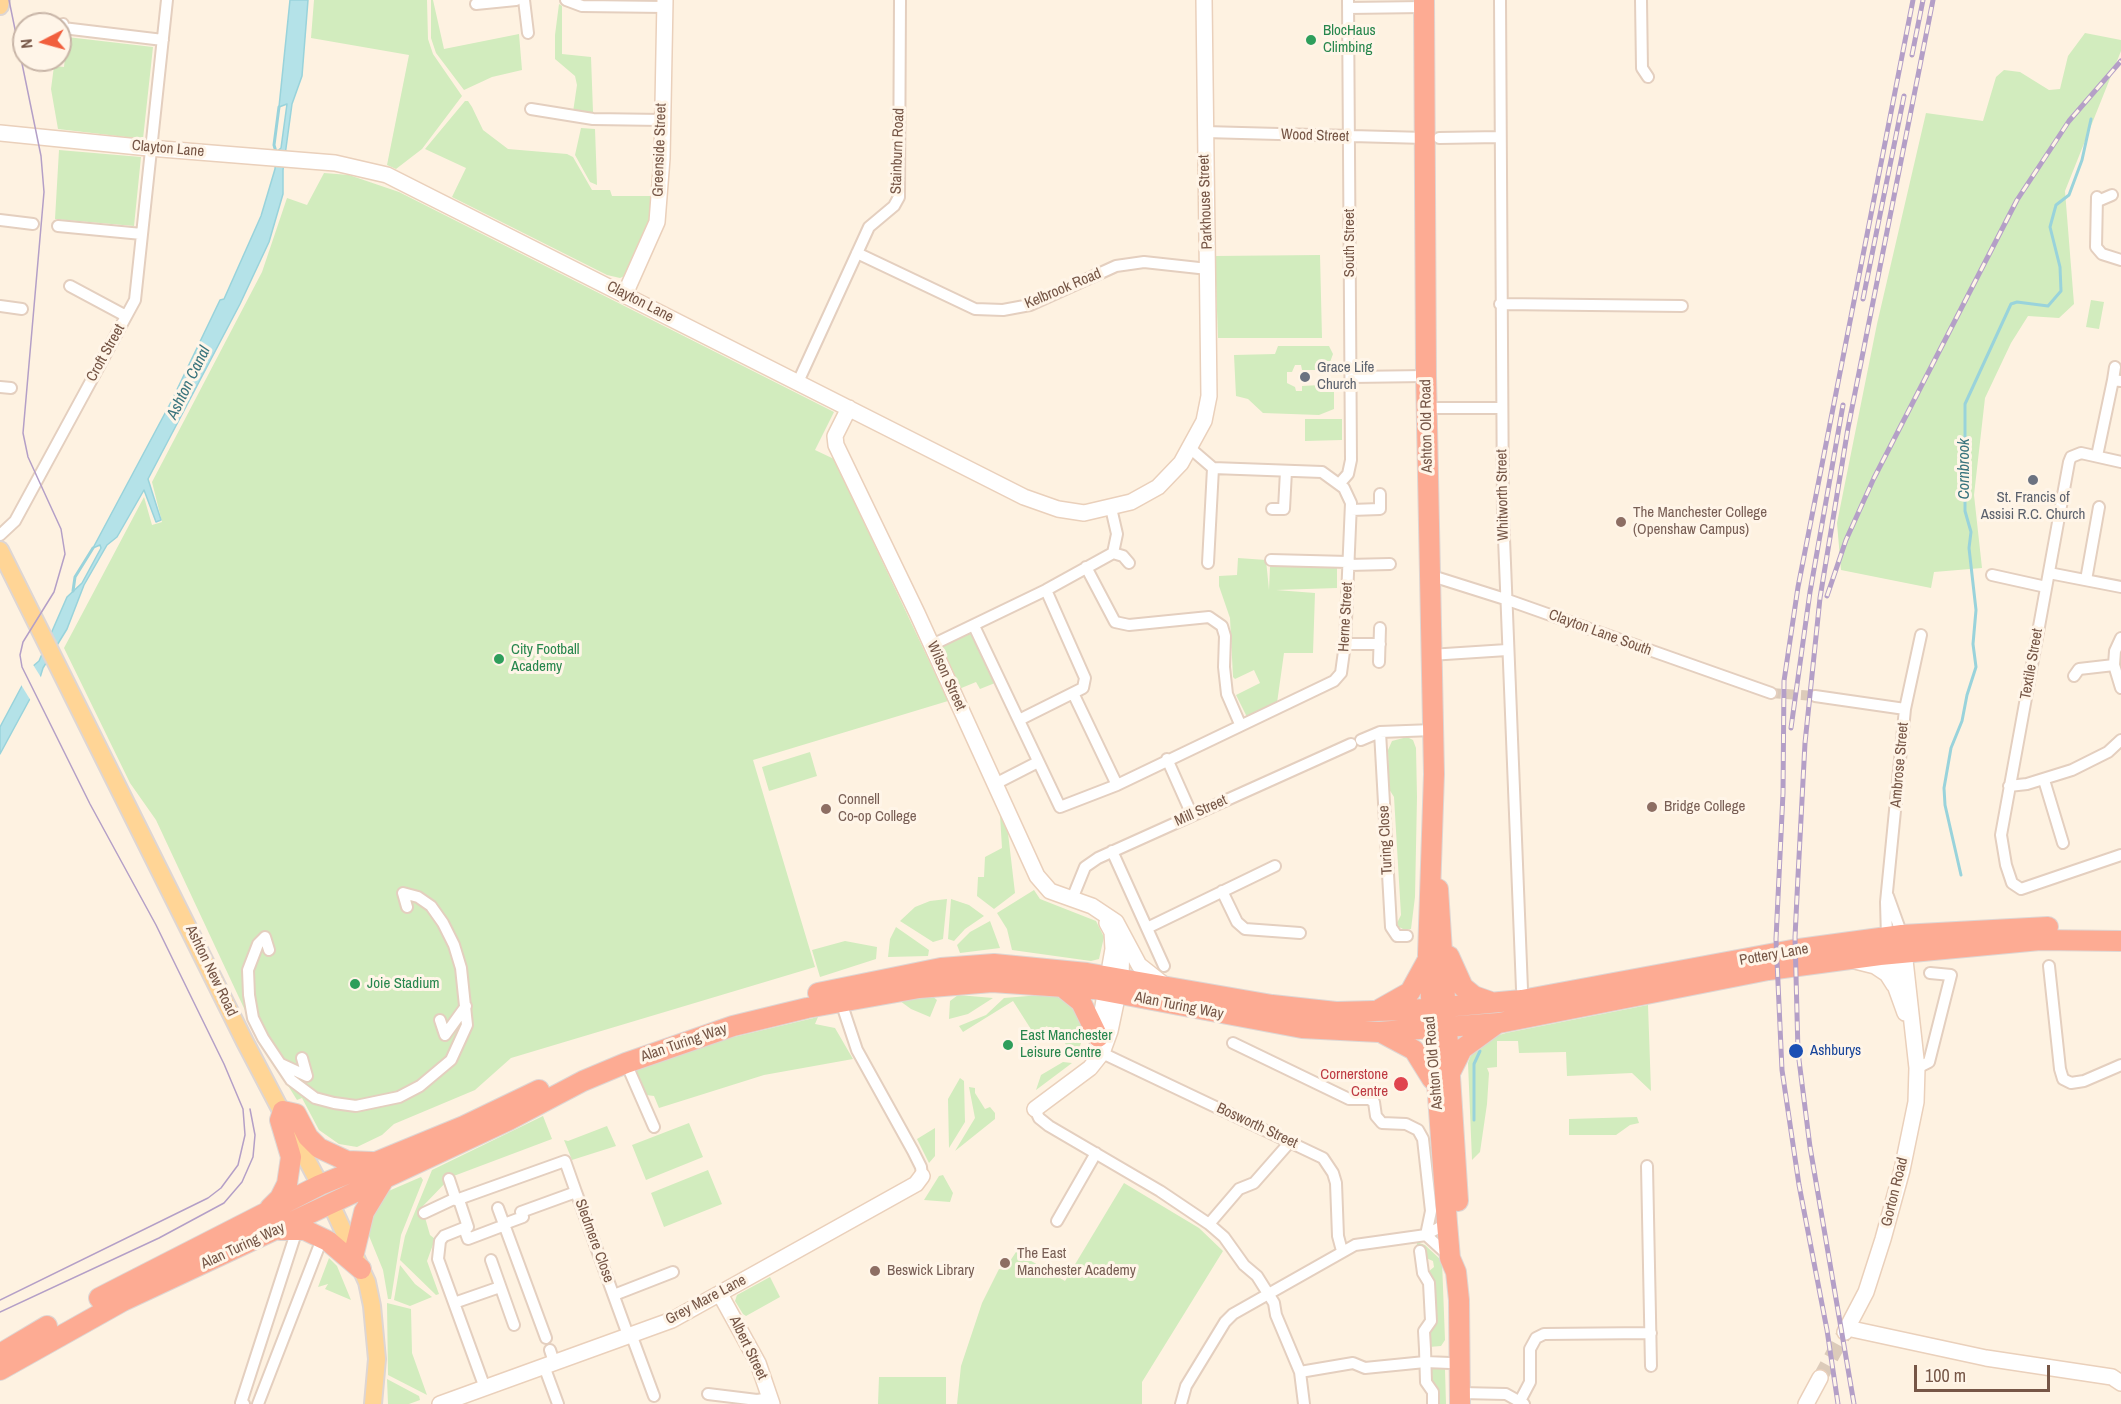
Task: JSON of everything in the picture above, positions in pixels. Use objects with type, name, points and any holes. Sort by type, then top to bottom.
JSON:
[{"type":"highway","name":"Ashton Old Road","points":[[1424,4],[1432,138],[1426,376],[1433,730],[1428,955],[1450,1071],[1461,1258],[1453,1265]]},
{"type":"highway","name":"Ashton Old Road","points":[[1432,853],[1441,904],[1443,933],[1437,1093],[1447,1223],[1453,1265],[1461,1399]]},
{"type":"highway","name":"Pottery Lane","points":[[1439,1019],[1499,1023],[1768,970],[1848,959],[1896,945],[1984,929],[2121,928]]},
{"type":"highway","points":[[1443,933],[1455,974],[1463,987],[1481,1000],[1496,1003]]},
{"type":"highway","name":"Pottery Lane","points":[[1439,1019],[1496,1003],[1610,986],[1792,950],[2040,940],[2121,941]]},
{"type":"highway","points":[[1369,1012],[1392,1004],[1410,992],[1420,976],[1428,955]]},
{"type":"highway","name":"Alan Turing Way","points":[[0,1370],[123,1301],[286,1234],[381,1170],[464,1126],[630,1049],[712,1020],[826,991],[964,966],[1038,966],[1302,1028],[1379,1032],[1439,1019]]},
{"type":"highway","name":"Alan Turing Way","points":[[0,1354],[118,1288],[229,1234],[320,1185],[381,1170],[462,1142],[583,1081],[626,1063],[733,1026],[841,1002],[951,984],[992,982],[1061,986],[1167,987],[1293,1007],[1439,1019]]},
{"type":"highway","points":[[1061,986],[1081,1002],[1100,1045]]},
{"type":"highway","points":[[1293,1007],[1306,1016],[1349,1020],[1439,1019],[1504,1013],[1682,986]]},
{"type":"highway","points":[[1450,1071],[1462,1049],[1499,1023]]},
{"type":"highway","points":[[1379,1032],[1414,1050],[1430,1072],[1437,1093]]},
{"type":"highway","points":[[265,1214],[280,1198],[287,1182],[291,1157],[280,1120],[283,1111],[296,1114],[313,1143],[334,1156],[381,1170],[364,1212],[358,1261],[328,1240],[305,1230],[286,1234]]},
{"type":"highway","points":[[320,1185],[333,1191],[462,1142]]},
{"type":"highway","name":"Ashton New Road","points":[[320,1185],[331,1204]]},
{"type":"highway","points":[[229,1234],[248,1229],[313,1201],[331,1204]]},
{"type":"main road","points":[[0,6],[1,0]]},
{"type":"main road","name":"Ashton New Road","points":[[0,550],[5,572],[42,635],[245,1042],[320,1185]]},
{"type":"main road","name":"Ashton New Road","points":[[331,1204],[358,1261],[372,1306],[376,1339],[373,1404]]},
{"type":"street","name":"Croft Street","points":[[0,535],[15,521],[136,295],[149,148],[167,0]]},
{"type":"street","points":[[476,4],[516,0]]},
{"type":"street","points":[[524,0],[528,33]]},
{"type":"street","points":[[566,0],[582,6],[665,4]]},
{"type":"street","name":"Stainburn Road","points":[[798,382],[870,227],[894,206],[899,197],[900,0]]},
{"type":"street","name":"Parkhouse Street","points":[[1204,0],[1208,403]]},
{"type":"street","name":"Whitworth Street","points":[[1500,0],[1500,304],[1505,599],[1522,989]]},
{"type":"street","points":[[1641,0],[1642,68],[1648,77]]},
{"type":"street","name":"Greenside Street","points":[[625,294],[657,222],[665,4]]},
{"type":"street","points":[[1348,4],[1424,4]]},
{"type":"street","name":"South Street","points":[[1340,483],[1350,468],[1348,4]]},
{"type":"street","points":[[72,26],[163,40]]},
{"type":"street","points":[[531,109],[593,119],[662,120]]},
{"type":"street","name":"Wood Street","points":[[1204,132],[1350,137],[1500,137]]},
{"type":"street","name":"Clayton Lane","points":[[0,133],[335,163],[387,175],[1024,497],[1058,509],[1084,513],[1111,508],[1131,502],[1158,487],[1191,449],[1200,433],[1208,403]]},
{"type":"street","points":[[2112,195],[2098,199],[2096,247],[2102,254],[2121,260]]},
{"type":"street","points":[[0,220],[33,224]]},
{"type":"street","points":[[58,226],[141,234]]},
{"type":"street","name":"Kelbrook Road","points":[[857,253],[975,309],[1003,310],[1030,305],[1116,266],[1144,262],[1208,269]]},
{"type":"street","points":[[70,286],[126,316]]},
{"type":"street","points":[[1500,304],[1682,306]]},
{"type":"street","points":[[0,306],[22,309]]},
{"type":"street","points":[[2115,367],[2117,380],[2097,456],[2121,462]]},
{"type":"street","points":[[1350,377],[1426,376]]},
{"type":"street","name":"Wilson Street","points":[[849,408],[835,436],[836,445],[932,645],[1040,882],[1050,891],[1072,898],[1116,922],[1140,965],[1167,987]]},
{"type":"street","points":[[1427,408],[1501,408]]},
{"type":"street","points":[[1191,449],[1213,468],[1322,472],[1340,483]]},
{"type":"street","name":"Textile Street","points":[[2097,456],[2081,453],[2071,457],[2069,462],[2009,786],[2001,842],[2012,883],[2021,889],[2121,855]]},
{"type":"street","points":[[1208,563],[1213,468]]},
{"type":"street","points":[[1272,509],[1284,509],[1286,471]]},
{"type":"street","name":"Herne Street","points":[[1038,762],[1060,807],[1117,785],[1240,724],[1334,681],[1341,673],[1345,644],[1351,510],[1348,495],[1340,483]]},
{"type":"street","points":[[1351,510],[1380,509],[1380,494]]},
{"type":"street","points":[[2086,580],[2099,507]]},
{"type":"street","points":[[1111,508],[1117,534],[1113,553]]},
{"type":"street","points":[[932,645],[1046,590],[1113,553],[1123,556],[1130,563]]},
{"type":"street","points":[[1271,560],[1390,564]]},
{"type":"street","points":[[1086,567],[1112,618],[1121,625],[1209,617],[1221,626],[1225,636],[1226,687],[1240,724]]},
{"type":"street","points":[[2049,573],[2121,587]]},
{"type":"street","name":"Clayton Lane South","points":[[1429,575],[1505,599],[1771,693]]},
{"type":"street","points":[[1992,575],[2046,587]]},
{"type":"street","points":[[1019,720],[1083,688],[1085,678],[1046,590]]},
{"type":"street","points":[[974,626],[1038,762],[995,784]]},
{"type":"street","points":[[1379,662],[1380,628]]},
{"type":"street","name":"Ambrose Street","points":[[1896,945],[1885,917],[1905,709],[1921,635]]},
{"type":"street","points":[[2121,638],[2115,651],[2114,665],[2121,688]]},
{"type":"street","points":[[1345,644],[1380,644]]},
{"type":"street","points":[[1430,655],[1507,650]]},
{"type":"street","points":[[2075,669],[2114,665]]},
{"type":"street","points":[[1073,693],[1117,785]]},
{"type":"street","points":[[1815,696],[1905,709]]},
{"type":"street","points":[[1380,732],[1433,730]]},
{"type":"street","name":"Mill Street","points":[[1072,898],[1085,867],[1112,851],[1380,732]]},
{"type":"street","name":"Turing Close","points":[[1380,732],[1391,927],[1396,936],[1407,936]]},
{"type":"street","points":[[2009,786],[2044,780],[2094,760],[2120,746]]},
{"type":"street","points":[[1167,759],[1192,815]]},
{"type":"street","points":[[2044,780],[2063,843]]},
{"type":"street","points":[[1112,851],[1164,966]]},
{"type":"street","points":[[1147,928],[1275,866]]},
{"type":"street","points":[[1222,891],[1237,922],[1245,929],[1300,933]]},
{"type":"street","points":[[269,950],[266,937],[258,944],[248,970],[249,996],[258,1028],[291,1080],[315,1098],[356,1106],[399,1097],[420,1086],[451,1060],[467,1025],[461,968],[454,945],[443,922],[431,906],[418,897],[403,893],[407,907]]},
{"type":"street","points":[[1102,913],[1112,932],[1114,985]]},
{"type":"street","points":[[1116,922],[1124,942],[1100,1045],[1086,1071],[1035,1109],[1039,1118],[1049,1126],[1160,1191],[1209,1224],[1232,1247],[1269,1294],[1300,1372],[1304,1404]]},
{"type":"street","name":"Gorton Road","points":[[1896,945],[1896,988],[1914,1045]]},
{"type":"street","name":"Gorton Road","points":[[1896,945],[1917,1068],[1916,1102],[1902,1170],[1866,1292],[1846,1330],[1986,1358],[2112,1377],[2121,1383]]},
{"type":"street","points":[[1848,959],[1875,966],[1887,974],[1896,988]]},
{"type":"street","points":[[2049,966],[2063,1079],[2073,1083],[2121,1065]]},
{"type":"street","points":[[1917,1068],[1929,1062],[1951,975],[1930,973]]},
{"type":"street","points":[[841,1002],[857,1050],[914,1150],[922,1176]]},
{"type":"street","points":[[441,1020],[445,1035],[466,1006]]},
{"type":"street","points":[[1233,1043],[1344,1097],[1358,1100],[1369,1099],[1374,1102],[1376,1116],[1382,1123],[1412,1126],[1422,1135],[1431,1211],[1426,1235]]},
{"type":"street","points":[[1914,1045],[1933,1044]]},
{"type":"street","name":"Bosworth Street","points":[[1100,1045],[1323,1158],[1333,1173],[1339,1214],[1338,1236],[1342,1251]]},
{"type":"street","points":[[281,1064],[307,1076],[302,1058]]},
{"type":"street","points":[[626,1063],[654,1127]]},
{"type":"street","points":[[1209,1224],[1239,1190],[1254,1183],[1290,1142]]},
{"type":"street","points":[[1057,1221],[1096,1153]]},
{"type":"street","points":[[424,1213],[565,1161],[576,1192]]},
{"type":"street","points":[[1647,1166],[1652,1366]]},
{"type":"street","name":"Grey Mare Lane","points":[[440,1404],[485,1388],[550,1360],[672,1320],[916,1184],[922,1176]]},
{"type":"street","points":[[449,1179],[468,1227],[466,1233]]},
{"type":"street","name":"Sledmere Close","points":[[485,1388],[437,1250],[444,1236],[504,1225],[523,1217],[521,1212],[576,1192],[654,1396]]},
{"type":"street","points":[[498,1208],[546,1338]]},
{"type":"street","points":[[1182,1404],[1186,1386],[1225,1322],[1233,1314],[1342,1251],[1369,1241],[1426,1235],[1447,1223]]},
{"type":"street","points":[[286,1234],[241,1403],[251,1402],[320,1244]]},
{"type":"street","points":[[1426,1235],[1453,1265]]},
{"type":"street","points":[[1420,1251],[1423,1273],[1429,1283],[1431,1321],[1424,1331],[1425,1362],[1426,1383],[1433,1392],[1433,1404]]},
{"type":"street","points":[[491,1260],[514,1325]]},
{"type":"street","points":[[614,1294],[673,1272]]},
{"type":"street","points":[[454,1304],[500,1287]]},
{"type":"street","name":"Albert Street","points":[[720,1294],[758,1363],[772,1401]]},
{"type":"street","points":[[1461,1399],[1506,1394],[1522,1402],[1530,1382],[1530,1349],[1536,1338],[1544,1334],[1651,1333]]},
{"type":"street","points":[[550,1360],[558,1404]]},
{"type":"street","points":[[1300,1372],[1353,1363],[1365,1368],[1425,1362],[1450,1363]]},
{"type":"street","points":[[1806,1404],[1820,1378]]},
{"type":"street","points":[[708,1394],[772,1401]]},
{"type":"green space","points":[[314,0],[427,0],[428,39],[433,54],[462,96],[422,149],[396,169],[387,165],[409,55],[311,38]]},
{"type":"green space","points":[[431,0],[433,0],[444,49],[519,34],[522,70],[492,77],[464,90],[436,53],[431,38]]},
{"type":"green space","points":[[559,4],[562,6],[562,54],[591,57],[593,112],[573,112],[577,85],[575,76],[555,59]]},
{"type":"green space","points":[[2085,33],[2121,40],[2121,51],[2065,191],[2074,304],[2059,318],[2028,316],[2011,343],[1985,398],[1974,495],[1982,568],[1934,572],[1931,588],[1841,570],[1837,523],[1877,324],[1926,113],[1983,121],[1996,77],[2004,70],[2020,72],[2049,90],[2060,89],[2068,56]]},
{"type":"green space","points":[[72,38],[153,47],[143,139],[58,129],[51,89],[53,72],[72,72]]},
{"type":"green space","points":[[465,101],[468,101],[472,107],[483,130],[508,149],[567,154],[573,157],[592,190],[610,190],[612,196],[655,196],[653,215],[627,275],[620,278],[607,275],[452,197],[466,168],[425,149]]},
{"type":"green space","points":[[581,128],[595,129],[597,185],[590,182],[575,155]]},
{"type":"green space","points":[[59,150],[141,157],[134,226],[55,219]]},
{"type":"green space","name":"City Football Academy","points":[[324,173],[349,175],[399,192],[834,412],[815,450],[834,459],[948,701],[753,760],[815,967],[511,1058],[475,1090],[394,1124],[382,1135],[357,1147],[339,1144],[319,1130],[302,1098],[297,1100],[257,1036],[156,820],[130,783],[64,648],[144,497],[152,525],[162,522],[152,482],[262,272],[287,198],[307,205]]},
{"type":"green space","points":[[1320,255],[1322,338],[1218,338],[1215,256]]},
{"type":"green space","points":[[2091,300],[2104,302],[2099,329],[2086,327]]},
{"type":"green space","points":[[1278,346],[1329,346],[1333,354],[1329,365],[1320,365],[1320,370],[1302,370],[1301,365],[1295,365],[1292,372],[1287,372],[1287,383],[1295,387],[1296,391],[1302,391],[1302,386],[1320,385],[1320,392],[1334,392],[1334,409],[1319,415],[1263,413],[1248,399],[1236,396],[1234,355],[1275,354]]},
{"type":"green space","points":[[1305,419],[1342,419],[1342,440],[1305,441]]},
{"type":"green space","points":[[1238,558],[1266,560],[1269,590],[1270,567],[1337,567],[1337,588],[1276,590],[1315,593],[1313,653],[1284,653],[1277,703],[1247,717],[1236,695],[1260,683],[1254,670],[1235,679],[1233,677],[1230,618],[1219,586],[1219,576],[1237,575]]},
{"type":"green space","points":[[972,632],[995,683],[980,689],[976,682],[959,689],[940,647]]},
{"type":"green space","points":[[1407,737],[1413,740],[1416,748],[1417,797],[1415,897],[1411,929],[1405,930],[1397,923],[1401,915],[1394,797],[1389,789],[1388,750],[1392,741]]},
{"type":"green space","points":[[810,752],[817,776],[769,791],[762,767]]},
{"type":"green space","points":[[1000,815],[1008,833],[1015,893],[994,909],[977,896],[978,877],[984,877],[985,857],[1002,848]]},
{"type":"green space","points":[[1034,890],[1040,899],[1096,921],[1104,937],[1099,959],[1091,961],[1012,950],[1007,929],[997,913]]},
{"type":"green space","points":[[947,899],[943,939],[933,942],[900,921],[915,907],[930,901]]},
{"type":"green space","points":[[951,899],[969,905],[984,916],[965,929],[954,941],[948,939]]},
{"type":"green space","points":[[990,921],[1000,948],[960,953],[957,945],[970,932]]},
{"type":"green space","points":[[896,927],[929,950],[928,956],[888,957],[890,939]]},
{"type":"green space","points":[[845,941],[877,947],[876,959],[820,977],[812,950]]},
{"type":"green space","points":[[1053,994],[1074,1007],[1082,1024],[1082,1040],[1078,1052],[1061,1053],[1068,1048],[1062,1038],[1056,1041],[1047,1026],[1034,1034],[1013,1001],[963,1032],[959,1026],[986,1015],[1004,998]]},
{"type":"green space","points":[[958,995],[993,998],[968,1014],[949,1019],[950,1001]]},
{"type":"green space","points":[[932,996],[937,1000],[930,1017],[911,1009],[900,1001]]},
{"type":"green space","points":[[1648,1005],[1651,1091],[1632,1073],[1567,1076],[1566,1052],[1519,1053],[1518,1041],[1497,1041],[1497,1067],[1487,1068],[1489,1073],[1487,1104],[1480,1152],[1472,1160],[1468,1063],[1472,1052],[1489,1038],[1506,1033]]},
{"type":"green space","points":[[818,1017],[815,1024],[835,1028],[853,1059],[764,1075],[659,1108],[654,1096],[646,1095],[636,1070],[717,1041]]},
{"type":"green space","points":[[1063,1062],[1072,1063],[1036,1090],[1041,1075]]},
{"type":"green space","points":[[960,1078],[964,1081],[965,1122],[949,1148],[948,1099]]},
{"type":"green space","points":[[969,1087],[975,1088],[975,1093],[985,1109],[990,1107],[995,1113],[995,1119],[955,1151],[975,1118]]},
{"type":"green space","points":[[543,1116],[552,1139],[451,1177],[422,1207],[430,1235],[435,1239],[427,1261],[439,1294],[436,1295],[400,1260],[405,1236],[432,1170]]},
{"type":"green space","points":[[1637,1117],[1639,1123],[1630,1125],[1616,1135],[1569,1135],[1569,1119]]},
{"type":"green space","points":[[689,1123],[703,1157],[646,1180],[632,1145]]},
{"type":"green space","points":[[607,1126],[616,1146],[572,1160],[564,1140],[568,1141]]},
{"type":"green space","points":[[935,1128],[935,1156],[929,1163],[917,1139]]},
{"type":"green space","points":[[708,1170],[722,1204],[664,1227],[651,1193]]},
{"type":"green space","points":[[943,1175],[953,1193],[950,1202],[924,1200],[939,1176]]},
{"type":"green space","points":[[421,1177],[423,1180],[401,1235],[391,1299],[388,1299],[383,1270],[367,1231],[368,1217],[384,1193]]},
{"type":"green space","points":[[1124,1183],[1199,1228],[1223,1251],[1142,1382],[1142,1404],[957,1404],[961,1366],[982,1303],[999,1269],[1004,1270],[1016,1252],[1065,1281]]},
{"type":"green space","points":[[1417,1242],[1425,1245],[1442,1261],[1445,1340],[1441,1346],[1429,1347],[1429,1332],[1435,1320],[1433,1279],[1428,1272],[1434,1267],[1433,1261],[1426,1258],[1424,1247],[1417,1247]]},
{"type":"green space","points":[[329,1258],[337,1266],[351,1300],[325,1289],[328,1284],[318,1287]]},
{"type":"green space","points":[[400,1265],[415,1284],[432,1297],[410,1306],[394,1300]]},
{"type":"green space","points":[[770,1277],[780,1297],[746,1316],[743,1314],[735,1301],[737,1295]]},
{"type":"green space","points":[[387,1303],[411,1309],[412,1353],[427,1395],[388,1375]]},
{"type":"green space","points":[[1429,1366],[1444,1367],[1446,1404],[1437,1404],[1437,1388],[1430,1381]]},
{"type":"green space","points":[[879,1377],[946,1377],[946,1404],[878,1404]]},
{"type":"green space","points":[[387,1379],[419,1396],[420,1400],[409,1404],[388,1404]]},
{"type":"water","name":"Ashton Canal","points":[[290,0],[308,0],[302,76],[292,104],[283,170],[283,194],[269,242],[240,304],[148,479],[161,520],[156,522],[144,490],[117,537],[107,545],[84,585],[67,629],[43,668],[38,684],[0,754],[0,727],[32,667],[39,661],[67,597],[82,583],[101,548],[100,545],[93,548],[171,402],[220,300],[224,299],[261,216],[275,169],[276,152],[281,148],[287,104],[279,107]]},
{"type":"pier","points":[[32,663],[42,679],[31,701],[20,683]]},
{"type":"waterway","points":[[276,152],[274,145],[279,107]]},
{"type":"waterway","name":"Cornbrook","points":[[1961,875],[1945,805],[1944,788],[1951,748],[1962,721],[1976,667],[1973,644],[1976,610],[1969,548],[1971,532],[1965,511],[1965,404],[2011,304],[2017,302],[2048,306],[2061,291],[2060,267],[2050,227],[2056,205],[2069,195],[2082,160],[2091,119]]},
{"type":"waterway","points":[[73,591],[75,577],[93,548]]},
{"type":"waterway","points":[[1474,1120],[1474,1064],[1480,1051]]},
{"type":"tunnel","points":[[1771,693],[1815,696]]},
{"type":"tunnel","points":[[1820,1378],[1845,1332]]},
{"type":"tram line","points":[[0,1300],[208,1198],[221,1188],[238,1165],[245,1135],[243,1109],[224,1064],[156,925],[90,804],[22,667],[20,655],[23,642],[54,592],[65,554],[61,529],[28,457],[23,433],[44,192],[41,156],[9,0]]},
{"type":"tram line","points":[[0,1312],[159,1238],[224,1203],[242,1182],[253,1157],[255,1135],[250,1109]]},
{"type":"railway","points":[[1838,1404],[1827,1330],[1799,1185],[1782,1070],[1776,939],[1783,793],[1784,681],[1798,587],[1913,0]]},
{"type":"railway","points":[[1912,55],[1923,0]]},
{"type":"railway","points":[[1854,1404],[1810,1147],[1798,1052],[1795,937],[1805,743],[1820,598],[1848,428],[1933,0]]},
{"type":"railway","points":[[1827,596],[1846,540],[1874,478],[2017,200],[2069,121],[2121,61]]},
{"type":"railway","points":[[1863,299],[1904,96]]},
{"type":"railway","points":[[1791,728],[1810,592],[1843,405]]},
{"type":"place","name":"BlocHaus Climbing","points":[[1311,40]]},
{"type":"place","name":"Grace Life Church","points":[[1305,377]]},
{"type":"place","name":"St. Francis of Assisi R.C. Church","points":[[2033,480]]},
{"type":"place","name":"The Manchester College (Openshaw Campus)","points":[[1621,522]]},
{"type":"place","name":"City Football Academy","points":[[499,659]]},
{"type":"place","name":"Bridge College","points":[[1652,807]]},
{"type":"place","name":"Connell Co-op College","points":[[826,809]]},
{"type":"place","name":"Joie Stadium","points":[[355,984]]},
{"type":"place","name":"East Manchester Leisure Centre","points":[[1008,1045]]},
{"type":"place","name":"Ashburys","points":[[1796,1051]]},
{"type":"place","name":"Cornerstone Centre","points":[[1401,1084]]},
{"type":"place","name":"The East Manchester Academy","points":[[1005,1263]]},
{"type":"place","name":"Beswick Library","points":[[875,1271]]}]
